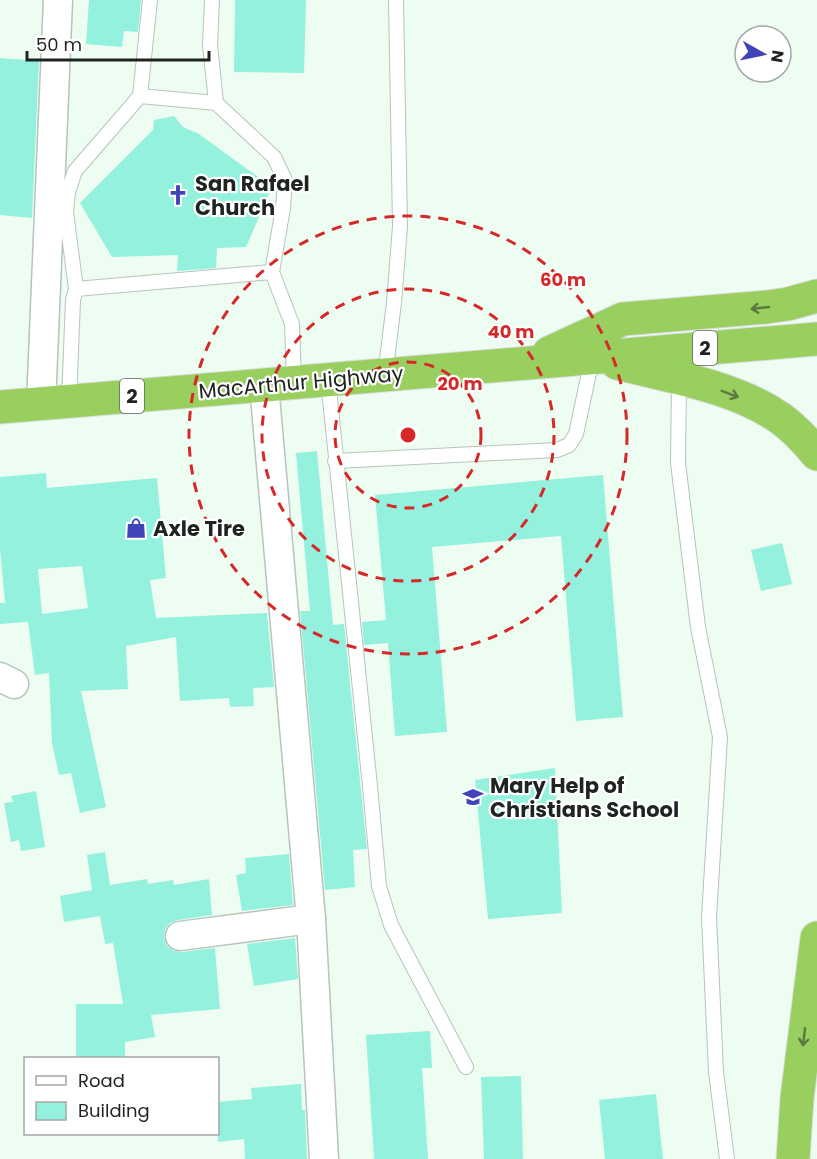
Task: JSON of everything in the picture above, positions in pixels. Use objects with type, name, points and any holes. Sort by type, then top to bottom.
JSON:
[{"type":"highway","points":[[525,363],[623,319],[767,307],[817,296]]},
{"type":"highway","name":"MacArthur Highway","points":[[0,407],[817,339]]},
{"type":"highway","points":[[592,357],[714,388],[755,405],[780,418],[817,454]]},
{"type":"highway","points":[[793,1159],[797,1098],[817,938]]},
{"type":"street","points":[[55,403],[58,0]]},
{"type":"street","points":[[279,384],[324,1159]]},
{"type":"street","points":[[180,936],[311,919]]},
{"type":"lane","points":[[55,403],[76,289],[66,212],[68,192],[75,171],[140,96],[150,0]]},
{"type":"lane","points":[[212,0],[210,45],[216,103]]},
{"type":"lane","points":[[385,375],[400,226],[396,0]]},
{"type":"lane","points":[[140,96],[216,103],[274,157],[285,180],[283,208],[272,272],[292,324],[279,384]]},
{"type":"lane","points":[[76,289],[272,272]]},
{"type":"lane","points":[[335,461],[557,450],[569,445],[576,434],[592,357]]},
{"type":"lane","points":[[328,380],[379,886],[391,925],[466,1066]]},
{"type":"lane","points":[[679,380],[678,463],[698,627],[720,737],[709,917],[716,1072],[728,1159]]},
{"type":"building","points":[[89,0],[141,0],[138,32],[124,31],[122,47],[86,44]]},
{"type":"building","points":[[235,0],[306,0],[304,73],[234,72]]},
{"type":"building","points":[[0,58],[39,61],[32,218],[0,215]]},
{"type":"building","name":"San Rafael Church","points":[[174,116],[183,127],[199,134],[272,187],[246,247],[217,248],[216,268],[177,271],[178,255],[112,257],[80,203],[153,130],[154,120]]},
{"type":"building","points":[[317,451],[333,625],[344,624],[367,849],[353,850],[355,887],[325,890],[300,611],[310,611],[296,453]]},
{"type":"building","points":[[46,473],[47,488],[157,478],[166,578],[150,580],[156,618],[267,613],[274,687],[253,688],[254,706],[230,707],[229,698],[180,701],[176,637],[126,646],[128,689],[81,691],[106,807],[80,813],[71,773],[59,775],[52,743],[49,673],[35,675],[28,622],[0,624],[0,603],[5,603],[0,549],[0,477]],"holes":[[[82,566],[88,608],[42,614],[38,569]]]},
{"type":"building","points":[[603,475],[623,717],[576,721],[561,536],[432,547],[447,732],[395,736],[388,643],[364,645],[362,622],[386,620],[375,495]]},
{"type":"building","points":[[782,543],[792,584],[761,591],[751,550]]},
{"type":"building","points":[[555,768],[562,913],[488,919],[475,780]]},
{"type":"building","points":[[36,791],[45,847],[21,851],[19,840],[11,842],[4,803],[13,802],[11,796]]},
{"type":"building","points":[[105,852],[110,885],[147,879],[148,884],[173,880],[174,885],[209,879],[212,915],[170,923],[165,929],[164,938],[167,946],[174,951],[215,948],[220,1009],[151,1015],[155,1037],[125,1042],[125,1057],[76,1057],[76,1004],[123,1004],[113,943],[105,944],[100,916],[64,922],[60,896],[92,890],[87,855]]},
{"type":"building","points":[[289,854],[293,905],[242,911],[236,875],[246,873],[245,858]]},
{"type":"building","points":[[295,938],[298,979],[254,986],[247,944]]},
{"type":"building","points":[[430,1031],[432,1068],[422,1068],[428,1159],[374,1159],[366,1035]]},
{"type":"building","points":[[521,1076],[523,1159],[484,1159],[481,1077]]},
{"type":"building","points":[[301,1084],[302,1110],[305,1110],[307,1159],[245,1159],[244,1139],[218,1142],[219,1102],[252,1099],[251,1088]]},
{"type":"building","points":[[656,1094],[663,1159],[605,1159],[599,1100]]},
{"type":"place","name":"San Rafael Church","points":[[178,195]]},
{"type":"place","name":"Axle Tire","points":[[136,528]]},
{"type":"place","name":"Mary Help of Christians School","points":[[473,797]]}]
